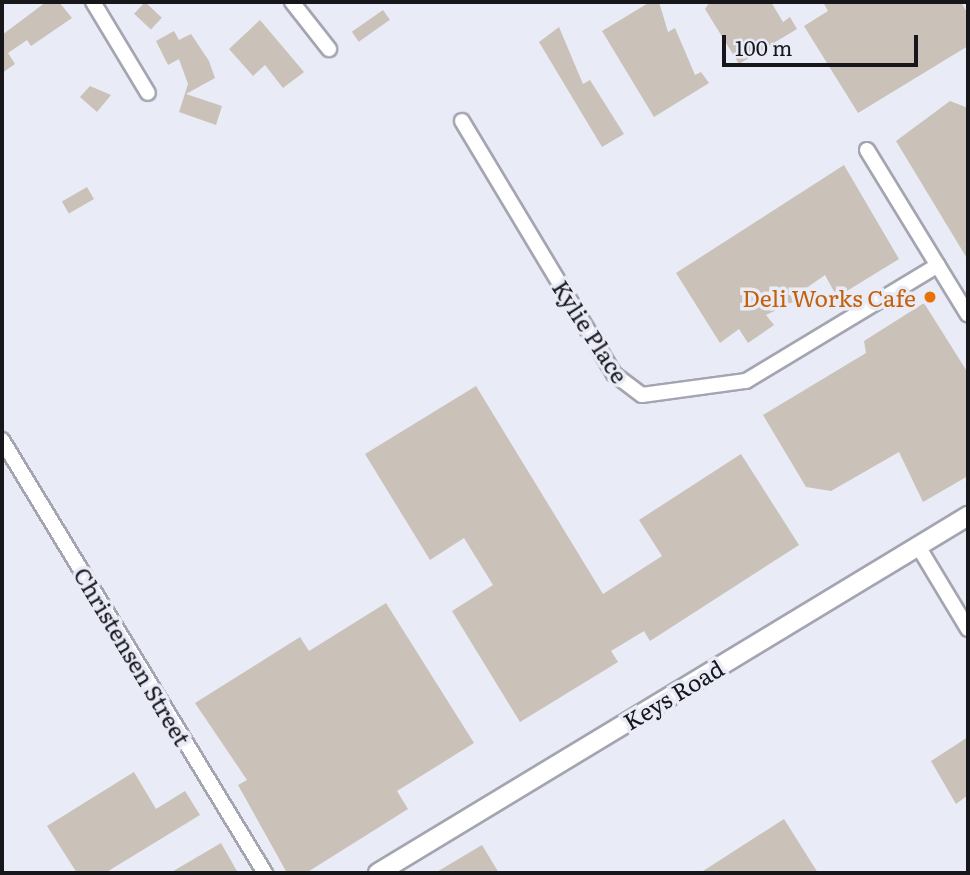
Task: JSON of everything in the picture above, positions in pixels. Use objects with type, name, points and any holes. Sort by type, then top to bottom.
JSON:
[{"type":"street","points":[[93,2],[148,93]]},
{"type":"street","points":[[292,2],[329,49]]},
{"type":"street","name":"Kylie Place","points":[[462,121],[614,374],[642,395],[746,381],[938,265]]},
{"type":"street","points":[[867,150],[968,315]]},
{"type":"street","name":"Christensen Street","points":[[2,440],[264,873]]},
{"type":"street","name":"Keys Road","points":[[378,873],[968,516]]},
{"type":"street","points":[[918,546],[968,629]]},
{"type":"building","points":[[46,2],[59,2],[72,18],[31,46],[27,40],[8,53],[15,64],[2,73],[2,35]]},
{"type":"building","points":[[145,2],[162,18],[151,29],[134,14]]},
{"type":"building","points":[[650,2],[659,2],[668,32],[675,28],[695,75],[701,72],[709,83],[654,117],[602,31]]},
{"type":"building","points":[[710,2],[771,2],[783,22],[790,17],[797,29],[739,64],[705,9]]},
{"type":"building","points":[[823,2],[961,2],[968,14],[968,46],[858,113],[804,26],[828,11]]},
{"type":"building","points":[[383,10],[390,20],[359,42],[352,32]]},
{"type":"building","points":[[260,20],[304,72],[283,88],[265,65],[253,76],[229,49]]},
{"type":"building","points":[[559,27],[583,84],[590,80],[624,134],[602,147],[539,42]]},
{"type":"building","points":[[174,31],[179,40],[191,34],[209,61],[215,78],[186,94],[222,106],[216,125],[179,112],[188,84],[179,59],[168,65],[156,41]]},
{"type":"building","points":[[90,86],[111,95],[97,112],[80,97]]},
{"type":"building","points":[[950,101],[968,108],[968,260],[896,141]]},
{"type":"building","points":[[844,165],[899,259],[837,297],[825,275],[805,289],[810,294],[766,315],[774,325],[748,343],[739,329],[720,343],[676,273]]},
{"type":"building","points":[[87,187],[94,199],[69,214],[62,202]]},
{"type":"building","points":[[924,303],[968,373],[968,476],[923,502],[899,452],[831,491],[806,487],[763,415],[866,353],[864,341]]},
{"type":"building","points":[[476,386],[603,594],[662,556],[639,520],[741,454],[799,545],[650,641],[644,631],[611,651],[618,662],[520,722],[452,611],[493,585],[464,538],[430,560],[365,454]]},
{"type":"building","points":[[386,603],[474,743],[397,791],[408,809],[306,873],[287,873],[238,785],[247,780],[195,703],[300,637],[309,651]]},
{"type":"building","points":[[968,737],[968,795],[956,804],[931,761]]},
{"type":"building","points":[[134,772],[156,809],[185,791],[200,815],[105,873],[77,873],[47,826]]},
{"type":"building","points":[[784,819],[818,873],[700,873]]},
{"type":"building","points":[[221,843],[238,873],[170,873]]},
{"type":"building","points":[[482,845],[499,873],[435,873]]},
{"type":"place","name":"Deli Works Cafe","points":[[930,297]]}]
